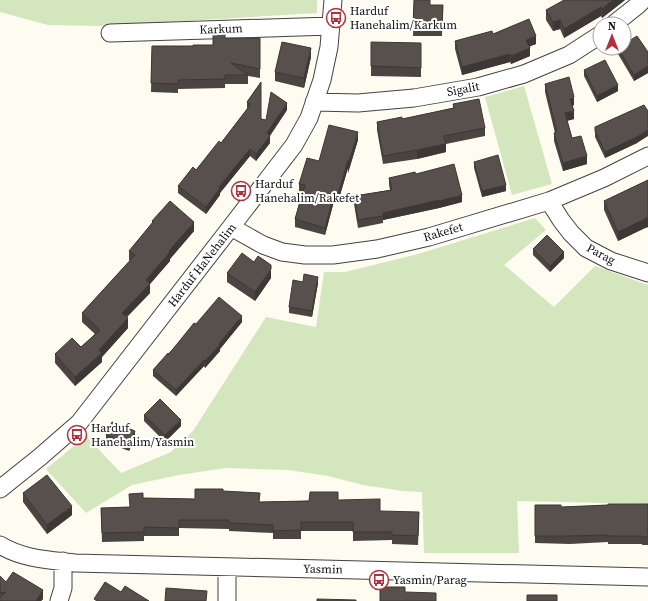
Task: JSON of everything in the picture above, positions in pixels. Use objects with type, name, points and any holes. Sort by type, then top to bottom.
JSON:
[{"type":"street","name":"Harduf HaNehalim","points":[[0,489],[79,423],[294,145],[309,118],[322,80],[329,46],[333,0]]},
{"type":"street","points":[[624,16],[643,0]]},
{"type":"street","name":"Karkum","points":[[110,32],[331,26]]},
{"type":"street","name":"Sigalit","points":[[314,102],[358,103],[414,98],[478,87],[524,74],[569,54],[592,40]]},
{"type":"street","name":"Rakefet","points":[[231,227],[262,245],[282,252],[305,255],[333,255],[377,249],[429,237],[549,201],[604,178],[648,156]]},
{"type":"street","name":"Parag","points":[[549,201],[571,233],[586,248],[611,261],[648,273]]},
{"type":"street","name":"Yasmin","points":[[0,545],[20,555],[75,563],[648,577]]},
{"type":"street","points":[[59,601],[63,588],[63,562]]},
{"type":"street","points":[[227,567],[227,601]]},
{"type":"green space","points":[[0,0],[317,0],[317,13],[102,26],[48,25],[0,12]]},
{"type":"green space","points":[[524,86],[552,184],[512,195],[485,97]]},
{"type":"green space","points":[[535,218],[546,230],[504,265],[554,307],[595,266],[648,285],[648,504],[517,501],[519,553],[424,553],[422,492],[403,491],[363,485],[328,476],[288,470],[226,468],[179,475],[132,485],[86,513],[46,469],[86,436],[121,473],[171,452],[193,431],[266,317],[316,327],[324,272],[345,272],[418,254]]},
{"type":"building","points":[[414,0],[430,0],[430,5],[443,5],[442,28],[413,27]]},
{"type":"building","points":[[564,0],[613,0],[602,9],[601,7],[564,29],[560,20],[553,22],[546,10]]},
{"type":"building","points":[[529,19],[536,36],[526,40],[530,48],[511,56],[510,54],[462,67],[455,41],[492,31],[493,34]]},
{"type":"building","points":[[213,32],[225,32],[225,38],[260,38],[260,69],[231,63],[248,75],[225,75],[225,79],[178,80],[178,84],[151,83],[152,46],[213,45]]},
{"type":"building","points":[[637,36],[648,52],[648,66],[634,75],[623,56],[632,56],[632,39]]},
{"type":"building","points":[[282,42],[311,48],[304,78],[275,72]]},
{"type":"building","points":[[371,42],[421,43],[421,68],[371,66]]},
{"type":"building","points":[[605,60],[618,85],[597,96],[584,70]]},
{"type":"building","points":[[569,77],[574,97],[570,99],[574,111],[565,113],[572,138],[581,136],[587,156],[563,163],[554,133],[557,132],[545,84]]},
{"type":"building","points":[[261,82],[261,119],[266,120],[271,92],[287,103],[267,133],[270,136],[256,154],[250,149],[219,187],[220,188],[206,207],[178,186],[193,167],[196,170],[219,141],[221,143],[251,104],[247,102]]},
{"type":"building","points":[[479,99],[485,128],[444,136],[446,144],[383,156],[377,122],[402,117],[402,119],[454,108],[453,104]]},
{"type":"building","points":[[644,105],[648,111],[648,130],[637,137],[605,152],[595,131],[595,127]]},
{"type":"building","points":[[329,125],[358,132],[338,195],[334,194],[325,228],[295,219],[305,185],[299,184],[307,158],[319,161]]},
{"type":"building","points":[[498,155],[506,185],[482,191],[474,162]]},
{"type":"building","points":[[454,164],[462,195],[383,213],[383,216],[358,220],[354,196],[392,190],[389,178],[415,172],[416,174]]},
{"type":"building","points":[[648,180],[648,217],[618,232],[604,201]]},
{"type":"building","points":[[170,201],[194,222],[146,280],[150,284],[122,313],[128,318],[99,350],[102,353],[75,377],[55,354],[72,338],[81,347],[100,330],[82,313],[135,255],[129,251],[153,222],[152,221]]},
{"type":"building","points":[[547,235],[564,252],[550,266],[533,249]]},
{"type":"building","points":[[242,253],[254,262],[258,256],[271,265],[271,269],[255,292],[227,273]]},
{"type":"building","points":[[304,274],[318,277],[312,311],[289,307],[293,280],[303,282]]},
{"type":"building","points":[[219,297],[242,316],[219,344],[220,345],[176,390],[153,370]]},
{"type":"building","points":[[160,399],[181,420],[165,435],[144,415]]},
{"type":"building","points":[[112,422],[135,431],[129,445],[106,435]]},
{"type":"building","points":[[47,475],[72,506],[47,525],[23,493]]},
{"type":"building","points":[[195,489],[223,489],[223,491],[260,493],[259,502],[309,501],[310,492],[338,492],[338,500],[380,499],[380,511],[419,512],[418,536],[392,535],[392,532],[353,532],[353,522],[301,522],[301,530],[273,531],[273,525],[229,523],[229,520],[179,520],[179,528],[144,527],[144,532],[102,533],[101,508],[130,507],[129,494],[143,493],[143,498],[195,499]]},
{"type":"building","points":[[608,504],[648,504],[648,537],[608,535],[535,536],[535,505],[561,505],[561,507]]},
{"type":"building","points":[[13,572],[43,590],[36,601],[0,601],[0,597],[6,592],[0,593],[0,576],[6,582]]},
{"type":"building","points":[[105,582],[121,592],[125,586],[149,601],[97,601],[94,599]]},
{"type":"building","points":[[380,587],[405,587],[405,592],[436,593],[436,601],[380,601]]},
{"type":"building","points":[[166,588],[207,591],[206,601],[165,601]]},
{"type":"building","points":[[527,595],[557,595],[557,601],[527,601]]},
{"type":"building","points":[[317,599],[356,600],[356,601],[317,601]]},
{"type":"place","name":"Harduf Hanehalim/Karkum","points":[[336,18]]},
{"type":"place","name":"Harduf Hanehalim/Rakefet","points":[[241,191]]},
{"type":"place","name":"Harduf Hanehalim/Yasmin","points":[[77,435]]},
{"type":"place","name":"Yasmin/Parag","points":[[379,580]]}]
